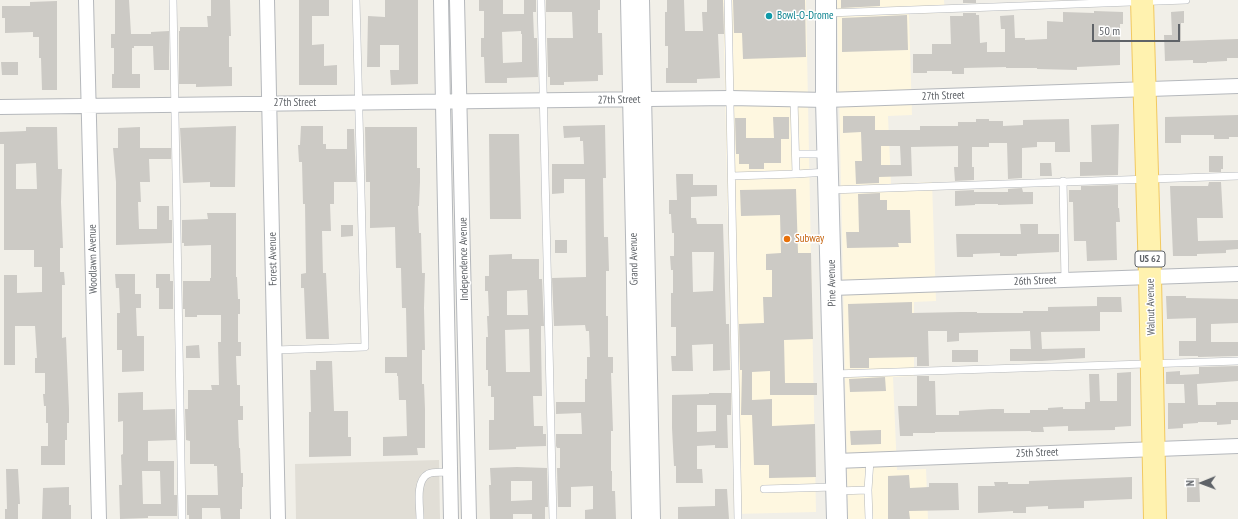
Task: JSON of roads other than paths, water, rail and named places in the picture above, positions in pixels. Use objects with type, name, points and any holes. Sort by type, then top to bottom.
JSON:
[{"type":"main road","name":"Walnut Avenue","points":[[1142,1],[1155,519]]},
{"type":"main road","name":"Pine Avenue","points":[[826,6],[826,100],[837,519]]},
{"type":"street","name":"Woodlawn Avenue","points":[[86,0],[99,519]]},
{"type":"street","name":"Forest Avenue","points":[[268,0],[278,519]]},
{"type":"street","name":"Independence Avenue","points":[[441,0],[442,102],[456,311],[460,490],[451,519]]},
{"type":"street","name":"Independence Avenue","points":[[457,0],[460,101],[456,311],[450,472],[460,490],[470,519]]},
{"type":"street","name":"Grand Avenue","points":[[628,0],[638,99],[642,303],[638,490],[639,519]]},
{"type":"street","points":[[638,99],[642,0]]},
{"type":"street","name":"27th Street","points":[[0,107],[730,98],[826,100],[1238,86]]},
{"type":"street","name":"26th Street","points":[[832,288],[1238,274]]},
{"type":"street","points":[[642,303],[654,519]]},
{"type":"street","name":"25th Street","points":[[836,461],[1238,446]]},
{"type":"lane","points":[[173,0],[182,519]]},
{"type":"lane","points":[[275,350],[365,347],[356,0]]},
{"type":"lane","points":[[541,0],[553,519]]},
{"type":"lane","points":[[728,0],[735,440],[738,519]]},
{"type":"lane","points":[[826,6],[1186,0]]},
{"type":"lane","points":[[794,100],[796,174]]},
{"type":"lane","points":[[796,154],[829,172]]},
{"type":"lane","points":[[732,176],[829,172],[1063,182],[1238,176]]},
{"type":"lane","points":[[1063,182],[1065,280]]},
{"type":"lane","points":[[834,374],[1238,361]]},
{"type":"lane","points":[[869,519],[868,490],[870,460]]},
{"type":"lane","points":[[420,519],[420,490],[423,478],[429,473],[450,472]]},
{"type":"lane","points":[[638,490],[653,489]]},
{"type":"lane","points":[[764,489],[868,490]]},
{"type":"place","name":"Bowl-O-Drome","points":[[769,16]]},
{"type":"place","name":"Subway","points":[[787,239]]}]
